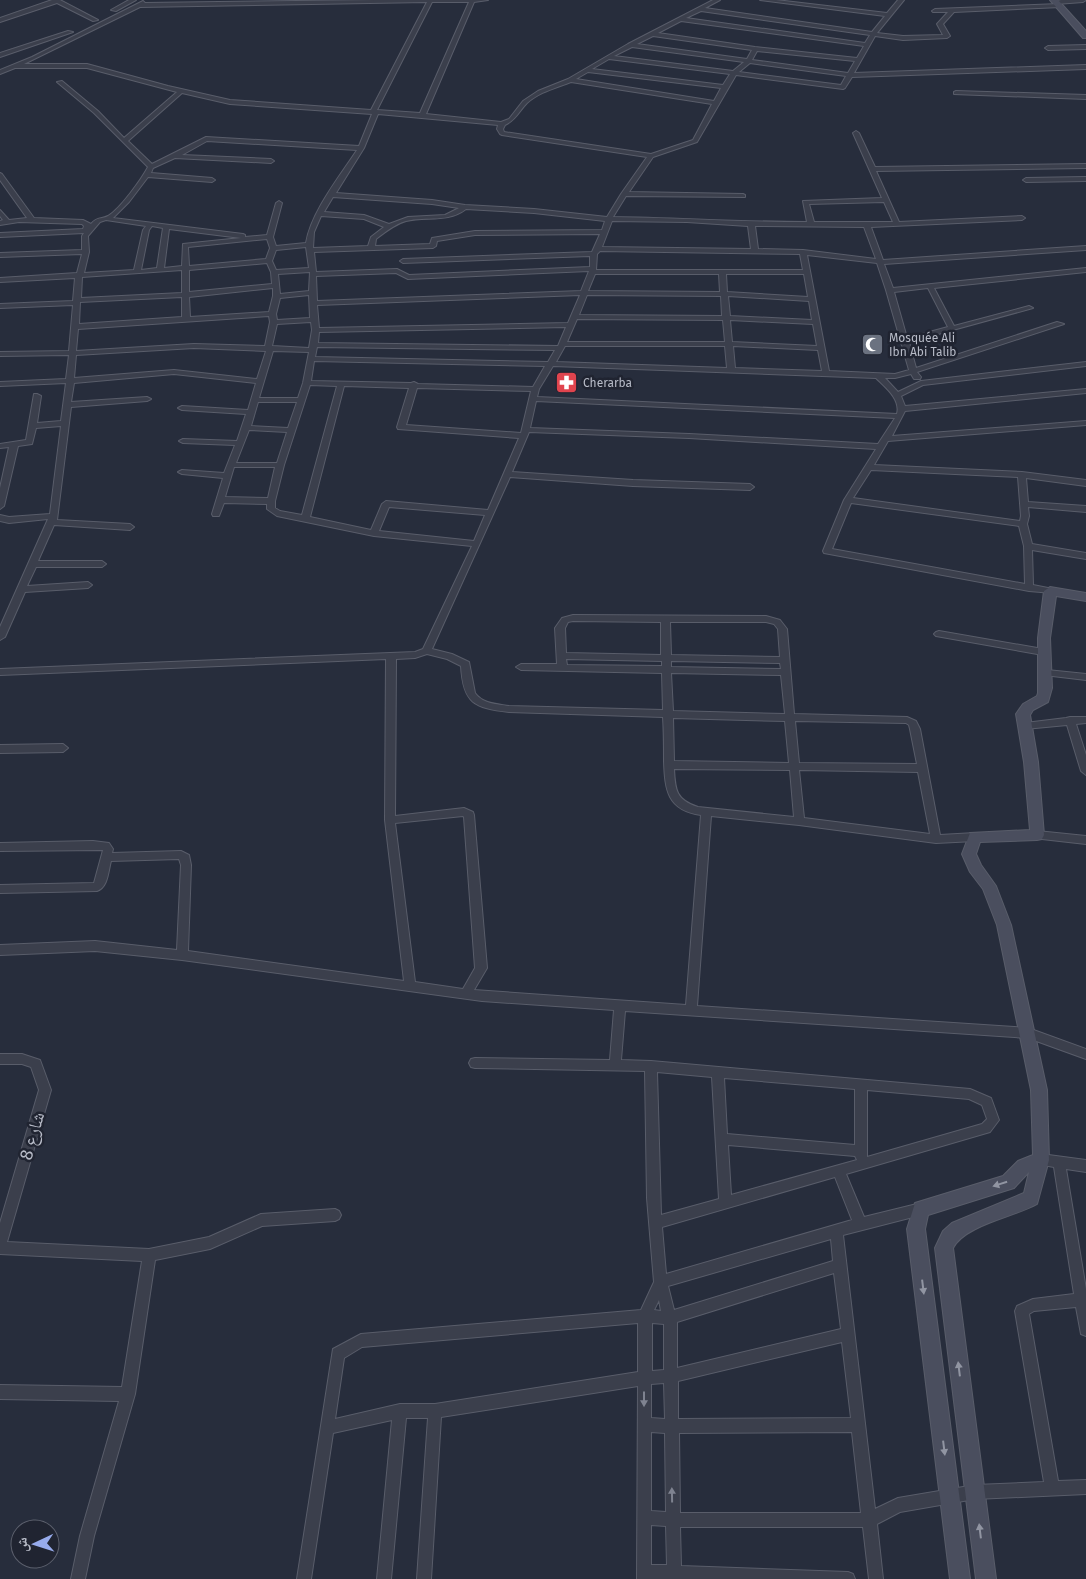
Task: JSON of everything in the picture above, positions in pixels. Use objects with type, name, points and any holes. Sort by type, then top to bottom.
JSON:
[{"type":"street","points":[[0,55],[78,30],[133,0]]},
{"type":"street","points":[[0,72],[148,0]]},
{"type":"street","points":[[431,0],[374,112],[361,148],[311,232],[310,248],[316,330],[306,383],[280,465],[271,501],[271,509],[277,513],[374,533],[477,544]]},
{"type":"street","points":[[139,5],[485,0]]},
{"type":"street","points":[[15,66],[87,66],[181,92],[230,102],[422,115],[502,124],[511,120],[529,98],[570,80],[608,57],[717,0]]},
{"type":"street","points":[[762,0],[889,15]]},
{"type":"street","points":[[608,57],[843,87],[874,33],[901,0]]},
{"type":"street","points":[[935,11],[1084,0]]},
{"type":"street","points":[[0,20],[56,1],[95,20]]},
{"type":"street","points":[[422,115],[472,1]]},
{"type":"street","points":[[1056,3],[1086,36]]},
{"type":"street","points":[[700,9],[903,38],[947,36],[940,24],[952,11]]},
{"type":"street","points":[[679,19],[867,45]]},
{"type":"street","points":[[653,34],[755,49],[858,60]]},
{"type":"street","points":[[630,46],[850,74],[1086,67]]},
{"type":"street","points":[[1048,48],[1086,47]]},
{"type":"street","points":[[502,124],[500,129],[508,134],[651,156],[695,141],[734,73],[748,62],[755,49]]},
{"type":"street","points":[[588,70],[725,88]]},
{"type":"street","points":[[570,80],[716,103]]},
{"type":"street","points":[[60,82],[96,112],[151,167]]},
{"type":"street","points":[[124,141],[181,92]]},
{"type":"street","points":[[956,93],[1086,97]]},
{"type":"street","points":[[856,134],[897,224]]},
{"type":"street","points":[[108,218],[147,175],[151,167],[206,138],[361,148]]},
{"type":"street","points":[[174,156],[271,161]]},
{"type":"street","points":[[427,651],[491,513],[525,433],[535,388],[552,364],[575,317],[603,232],[624,194],[651,156]]},
{"type":"street","points":[[872,169],[1086,166]]},
{"type":"street","points":[[0,175],[32,220]]},
{"type":"street","points":[[147,175],[212,180]]},
{"type":"street","points":[[1026,180],[1086,179]]},
{"type":"street","points":[[624,194],[743,196]]},
{"type":"street","points":[[332,195],[432,202],[466,207],[609,219],[687,220],[751,224],[867,225],[1022,218]]},
{"type":"street","points":[[811,224],[806,202],[886,200]]},
{"type":"street","points":[[216,514],[231,465],[246,428],[255,400],[258,381],[270,349],[268,345],[277,296],[274,272],[269,261],[273,248],[267,238],[279,203]]},
{"type":"street","points":[[466,207],[458,214],[449,217],[407,220],[388,226],[373,238],[372,248],[433,246],[434,239],[475,233],[603,232]]},
{"type":"street","points":[[0,212],[8,222]]},
{"type":"street","points":[[320,214],[371,219],[380,221],[388,226]]},
{"type":"street","points":[[0,235],[87,231],[98,220],[108,218],[166,227],[267,238]]},
{"type":"street","points":[[0,223],[32,220],[83,222],[88,225],[85,236],[86,252],[79,277],[76,302],[70,381],[53,519],[0,637]]},
{"type":"street","points":[[137,272],[146,230],[150,224]]},
{"type":"street","points":[[751,224],[755,250]]},
{"type":"street","points":[[867,225],[882,262],[913,371],[921,382]]},
{"type":"street","points":[[160,271],[166,227]]},
{"type":"street","points":[[186,320],[185,245],[267,238]]},
{"type":"street","points":[[273,248],[368,248]]},
{"type":"street","points":[[403,261],[596,251],[755,250],[803,252],[882,262],[1086,248]]},
{"type":"street","points":[[0,255],[86,252]]},
{"type":"street","points":[[803,252],[826,373]]},
{"type":"street","points":[[0,280],[79,277],[269,261]]},
{"type":"street","points":[[274,272],[397,271],[405,277],[592,270],[807,272]]},
{"type":"street","points":[[890,290],[931,288],[1086,270]]},
{"type":"street","points":[[722,272],[731,369]]},
{"type":"street","points":[[0,306],[76,302],[275,286]]},
{"type":"street","points":[[931,288],[952,328]]},
{"type":"street","points":[[277,296],[313,293]]},
{"type":"street","points":[[314,302],[584,293],[724,294],[811,299]]},
{"type":"street","points":[[905,341],[1029,308]]},
{"type":"street","points":[[575,317],[727,318],[817,322]]},
{"type":"street","points":[[74,327],[186,320],[273,318],[315,320]]},
{"type":"street","points":[[310,359],[731,369],[895,376],[1060,324]]},
{"type":"street","points":[[316,330],[570,325]]},
{"type":"street","points":[[0,354],[72,353],[194,346],[270,349],[313,347],[729,344],[822,348]]},
{"type":"street","points":[[897,395],[921,382],[1086,364]]},
{"type":"street","points":[[0,384],[70,381],[174,372],[258,381]]},
{"type":"street","points":[[879,376],[897,395],[901,413],[848,500],[827,551],[1086,597]]},
{"type":"street","points":[[306,383],[535,388]]},
{"type":"street","points":[[305,519],[341,384]]},
{"type":"street","points":[[414,384],[401,427],[525,433],[689,436],[883,443],[1086,423]]},
{"type":"street","points":[[534,399],[901,413],[1086,392]]},
{"type":"street","points":[[0,446],[29,442],[34,426],[37,396]]},
{"type":"street","points":[[67,405],[147,399]]},
{"type":"street","points":[[255,400],[301,400]]},
{"type":"street","points":[[182,408],[250,412]]},
{"type":"street","points":[[34,426],[65,423]]},
{"type":"street","points":[[246,428],[291,430]]},
{"type":"street","points":[[183,441],[240,443]]},
{"type":"street","points":[[0,506],[14,444]]},
{"type":"street","points":[[231,465],[280,465]]},
{"type":"street","points":[[867,467],[1022,475],[1086,483]]},
{"type":"street","points":[[182,472],[228,476]]},
{"type":"street","points":[[507,474],[633,483],[750,487]]},
{"type":"street","points":[[1022,475],[1025,504],[1023,524],[1028,546],[1029,588]]},
{"type":"street","points":[[221,500],[271,501]]},
{"type":"street","points":[[848,500],[1023,524]]},
{"type":"street","points":[[374,533],[386,504],[491,513]]},
{"type":"street","points":[[1025,504],[1086,510]]},
{"type":"street","points":[[0,518],[8,520],[53,519],[130,527]]},
{"type":"street","points":[[1028,546],[1086,556]]},
{"type":"street","points":[[33,564],[102,564]]},
{"type":"street","points":[[22,589],[88,585]]},
{"type":"street","points":[[1038,835],[1031,762],[1025,726],[1025,710],[1043,699],[1046,673],[1044,652],[1050,591]]},
{"type":"street","points":[[562,667],[560,628],[563,622],[569,619],[774,620],[781,626],[799,821]]},
{"type":"street","points":[[665,620],[671,765],[670,784],[673,795],[683,806],[706,812],[799,821],[936,839],[1038,835],[1086,840]]},
{"type":"street","points":[[939,634],[1044,652]]},
{"type":"street","points":[[0,672],[415,655],[427,651],[449,656],[466,664],[467,685],[473,699],[487,706],[509,709],[907,720],[914,726],[936,839]]},
{"type":"street","points":[[391,656],[390,820],[410,987]]},
{"type":"street","points":[[562,656],[785,660]]},
{"type":"street","points":[[520,667],[786,672]]},
{"type":"street","points":[[1046,673],[1086,677]]},
{"type":"street","points":[[1025,726],[1070,720],[1086,720]]},
{"type":"street","points":[[1070,720],[1086,771]]},
{"type":"street","points":[[0,749],[63,748]]},
{"type":"street","points":[[671,765],[922,768]]},
{"type":"street","points":[[390,820],[464,812],[469,815],[481,968],[466,994]]},
{"type":"street","points":[[691,1010],[706,812]]},
{"type":"street","points":[[975,837],[969,854],[975,868],[989,886],[1004,925],[1028,1033],[1050,1161],[1086,1329]]},
{"type":"street","points":[[0,847],[105,846],[108,849],[101,882],[97,887],[0,889]]},
{"type":"street","points":[[106,857],[181,855],[185,858],[182,955]]},
{"type":"street","points":[[0,950],[95,946],[182,955],[466,994],[1028,1033],[1086,1054]]},
{"type":"street","points":[[615,1065],[620,1005]]},
{"type":"street","name":"شارع 8","points":[[0,1059],[22,1059],[36,1064],[46,1090],[0,1246]]},
{"type":"street","points":[[475,1063],[651,1066],[970,1094],[987,1102],[993,1120],[986,1128],[656,1224]]},
{"type":"street","points":[[651,1066],[656,1224],[660,1282],[670,1318],[674,1576]]},
{"type":"street","points":[[718,1072],[725,1204]]},
{"type":"street","points":[[861,1084],[861,1164]]},
{"type":"street","points":[[721,1139],[861,1151]]},
{"type":"street","points":[[986,1579],[944,1248],[951,1235],[963,1226],[1008,1211],[1031,1198],[1050,1161]]},
{"type":"street","points":[[660,1282],[1008,1182],[1024,1166],[1050,1161],[1086,1166]]},
{"type":"street","points":[[838,1171],[860,1224]]},
{"type":"street","points":[[921,1208],[916,1229],[960,1579]]},
{"type":"street","points":[[0,1246],[149,1255],[210,1243],[261,1220],[335,1215]]},
{"type":"street","points":[[836,1231],[876,1579]]},
{"type":"street","points":[[78,1579],[87,1536],[128,1394],[149,1255]]},
{"type":"street","points":[[304,1579],[338,1354],[361,1341],[645,1316],[670,1318],[840,1265]]},
{"type":"street","points":[[660,1282],[645,1316],[644,1575],[848,1579]]},
{"type":"street","points":[[1052,1488],[1022,1311],[1033,1305],[1080,1300]]},
{"type":"street","points":[[328,1427],[400,1410],[435,1411],[644,1378],[671,1376],[848,1334]]},
{"type":"street","points":[[0,1392],[128,1394]]},
{"type":"street","points":[[384,1579],[400,1410]]},
{"type":"street","points":[[424,1579],[435,1411]]},
{"type":"street","points":[[644,1425],[858,1425]]},
{"type":"street","points":[[644,1517],[673,1520],[869,1520],[898,1505],[975,1492],[1086,1487]]},
{"type":"place","name":"Mosquée Ali Ibn Abi Talib","points":[[873,345]]},
{"type":"place","name":"Cherarba","points":[[567,383]]}]
